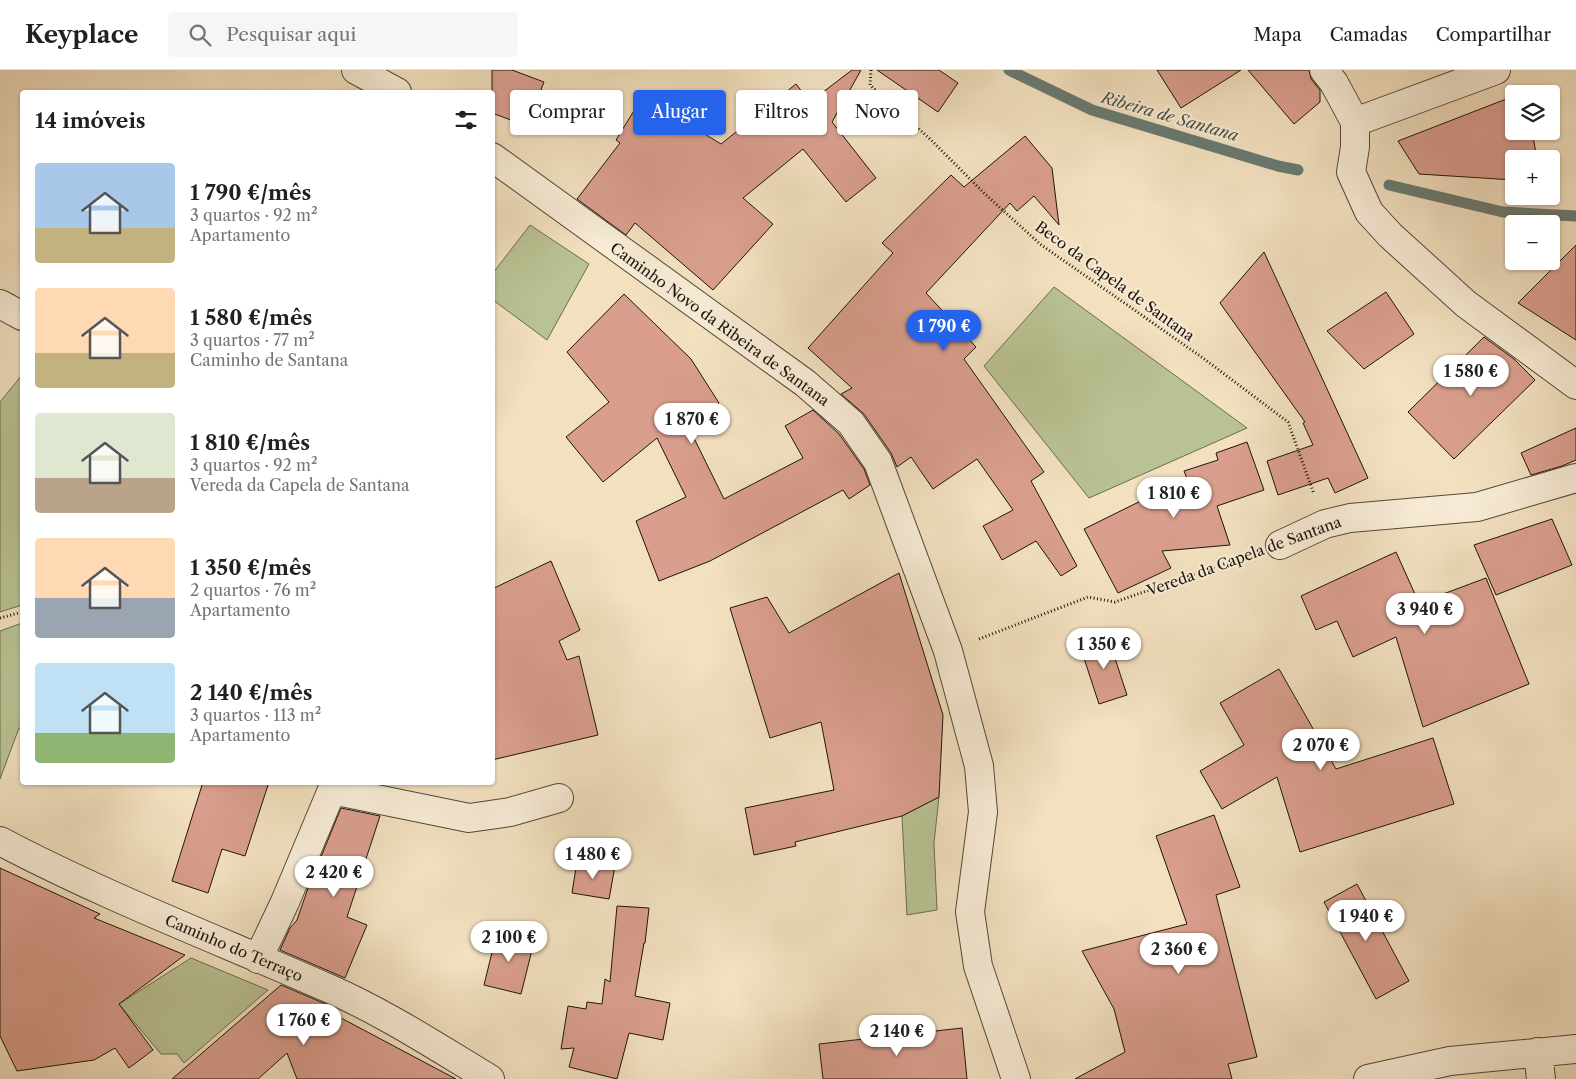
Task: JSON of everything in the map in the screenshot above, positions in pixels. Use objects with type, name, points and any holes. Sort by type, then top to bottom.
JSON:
[{"type":"street","points":[[356,70],[393,90]]},
{"type":"street","points":[[1324,70],[1334,83],[1355,122],[1355,147],[1351,172],[1368,212],[1390,235],[1466,304],[1576,386]]},
{"type":"street","points":[[1355,122],[1496,70]]},
{"type":"street","name":"Caminho Novo da Ribeira de Santana","points":[[495,159],[805,383],[851,422],[878,462],[948,651],[979,766],[983,812],[970,912],[978,966],[1016,1079]]},
{"type":"street","points":[[0,304],[20,315]]},
{"type":"street","name":"Vereda da Capela de Santana","points":[[1280,545],[1326,524],[1350,518],[1477,507],[1576,478]]},
{"type":"street","points":[[258,959],[285,902],[333,786],[469,818],[510,812],[559,798]]},
{"type":"street","name":"Caminho do Terraço","points":[[0,841],[32,858],[339,993],[399,1025],[490,1079]]},
{"type":"street","points":[[1368,1079],[1450,1061],[1576,1049]]},
{"type":"street","points":[[1538,1052],[1541,1079]]},
{"type":"path","name":"Beco da Capela de Santana","points":[[871,70],[870,85],[929,138],[985,194],[1040,244],[1203,358],[1288,422],[1326,524]]},
{"type":"path","name":"Vereda da Capela de Santana","points":[[948,651],[1088,597],[1115,602],[1280,545]]},
{"type":"path","points":[[0,618],[20,613]]},
{"type":"green space","points":[[530,225],[589,264],[547,340],[495,301],[495,270]]},
{"type":"green space","points":[[1054,287],[1247,428],[1089,498],[984,366]]},
{"type":"green space","points":[[20,377],[20,606],[0,612],[0,402]]},
{"type":"green space","points":[[20,624],[20,728],[0,779],[0,631]]},
{"type":"green space","points":[[939,797],[934,843],[937,910],[907,915],[902,816]]},
{"type":"green space","points":[[191,958],[268,990],[184,1063],[177,1054],[161,1054],[119,1004]]},
{"type":"building","points":[[492,70],[512,70],[544,82],[541,90],[510,90],[510,120],[495,114],[495,90],[492,90]]},
{"type":"building","points":[[852,70],[861,70],[850,90],[837,90],[837,113],[832,122],[837,128],[837,135],[842,135],[876,178],[846,202],[803,149],[743,198],[773,224],[713,290],[635,223],[626,235],[577,199],[620,143],[616,140],[619,135],[623,135],[623,129],[633,112],[633,135],[706,135],[721,144],[736,132],[736,135],[827,135],[826,90]]},
{"type":"building","points":[[877,70],[939,70],[958,83],[938,112],[918,98],[918,90],[906,90]]},
{"type":"building","points":[[1157,70],[1241,70],[1181,108]]},
{"type":"building","points":[[1248,70],[1309,70],[1311,79],[1320,90],[1320,102],[1294,124]]},
{"type":"building","points":[[796,84],[801,90],[788,90]]},
{"type":"building","points":[[1505,99],[1505,140],[1534,140],[1535,150],[1505,150],[1505,179],[1419,174],[1398,141]]},
{"type":"building","points":[[1025,136],[1052,168],[1059,225],[1034,196],[1017,211],[1010,203],[926,293],[976,347],[964,359],[1044,472],[1031,481],[1077,566],[1061,576],[1036,541],[1002,560],[983,526],[1013,510],[977,459],[933,489],[911,457],[897,467],[891,453],[864,414],[841,394],[852,388],[808,348],[893,253],[882,243],[951,175],[964,187]]},
{"type":"building","points":[[1576,245],[1576,340],[1518,303],[1551,270],[1560,270],[1560,261]]},
{"type":"building","points":[[1264,252],[1368,478],[1335,493],[1328,478],[1278,495],[1267,461],[1313,445],[1303,423],[1305,422],[1220,303]]},
{"type":"building","points":[[1386,292],[1414,334],[1364,369],[1327,331]]},
{"type":"building","points":[[624,294],[691,359],[719,403],[687,424],[724,499],[803,458],[785,426],[813,410],[839,434],[864,469],[870,485],[849,499],[843,490],[710,561],[659,581],[636,521],[686,497],[657,438],[603,482],[566,437],[609,402],[567,352]]},
{"type":"building","points":[[1484,337],[1514,359],[1535,380],[1454,459],[1408,412]]},
{"type":"building","points":[[1576,428],[1576,460],[1531,475],[1521,453]]},
{"type":"building","points":[[1247,442],[1264,490],[1217,506],[1230,545],[1162,551],[1171,568],[1118,593],[1084,529],[1161,491],[1188,481],[1184,471],[1218,460],[1216,453]]},
{"type":"building","points":[[1552,519],[1572,565],[1496,595],[1474,545]]},
{"type":"building","points":[[1396,552],[1419,603],[1486,578],[1529,684],[1423,727],[1396,637],[1353,657],[1337,621],[1316,630],[1301,596]]},
{"type":"building","points":[[551,561],[580,630],[559,641],[567,660],[579,656],[598,735],[495,759],[495,588]]},
{"type":"building","points":[[899,573],[943,715],[939,797],[902,816],[795,842],[796,846],[754,855],[745,808],[834,790],[821,722],[770,738],[730,608],[767,597],[789,633]]},
{"type":"building","points":[[1108,637],[1127,695],[1099,704],[1080,646]]},
{"type":"building","points":[[1279,669],[1336,769],[1433,738],[1454,804],[1300,852],[1277,777],[1222,809],[1200,771],[1244,745],[1220,703]]},
{"type":"building","points":[[202,785],[268,785],[245,856],[222,849],[208,893],[172,881]]},
{"type":"building","points":[[341,808],[380,816],[347,917],[367,925],[345,978],[280,950],[290,928],[297,920]]},
{"type":"building","points":[[1214,815],[1240,887],[1216,895],[1257,1057],[1228,1064],[1232,1079],[1075,1079],[1125,1052],[1114,1009],[1082,951],[1187,924],[1156,836]]},
{"type":"building","points":[[577,861],[615,866],[609,899],[572,893]]},
{"type":"building","points":[[0,868],[100,914],[94,918],[185,955],[119,1004],[153,1050],[129,1068],[115,1048],[94,1060],[17,1071],[0,1036]]},
{"type":"building","points":[[1357,884],[1409,981],[1376,999],[1324,902]]},
{"type":"building","points":[[617,906],[649,908],[645,943],[635,996],[670,1003],[663,1040],[629,1033],[617,1079],[569,1067],[574,1048],[561,1049],[568,1006],[586,1009],[587,1002],[602,1004],[605,979],[610,982]]},
{"type":"building","points":[[497,932],[534,942],[521,994],[484,985]]},
{"type":"building","points":[[281,985],[328,1005],[326,1010],[456,1079],[297,1079],[287,1053],[258,1079],[172,1079]]},
{"type":"building","points":[[962,1028],[967,1079],[823,1079],[819,1044]]},
{"type":"waterway","name":"Ribeira de Santana","points":[[1009,70],[1092,110],[1278,166],[1298,170]]},
{"type":"waterway","name":"Ribeira de Santana","points":[[1389,185],[1503,212],[1576,216]]}]
